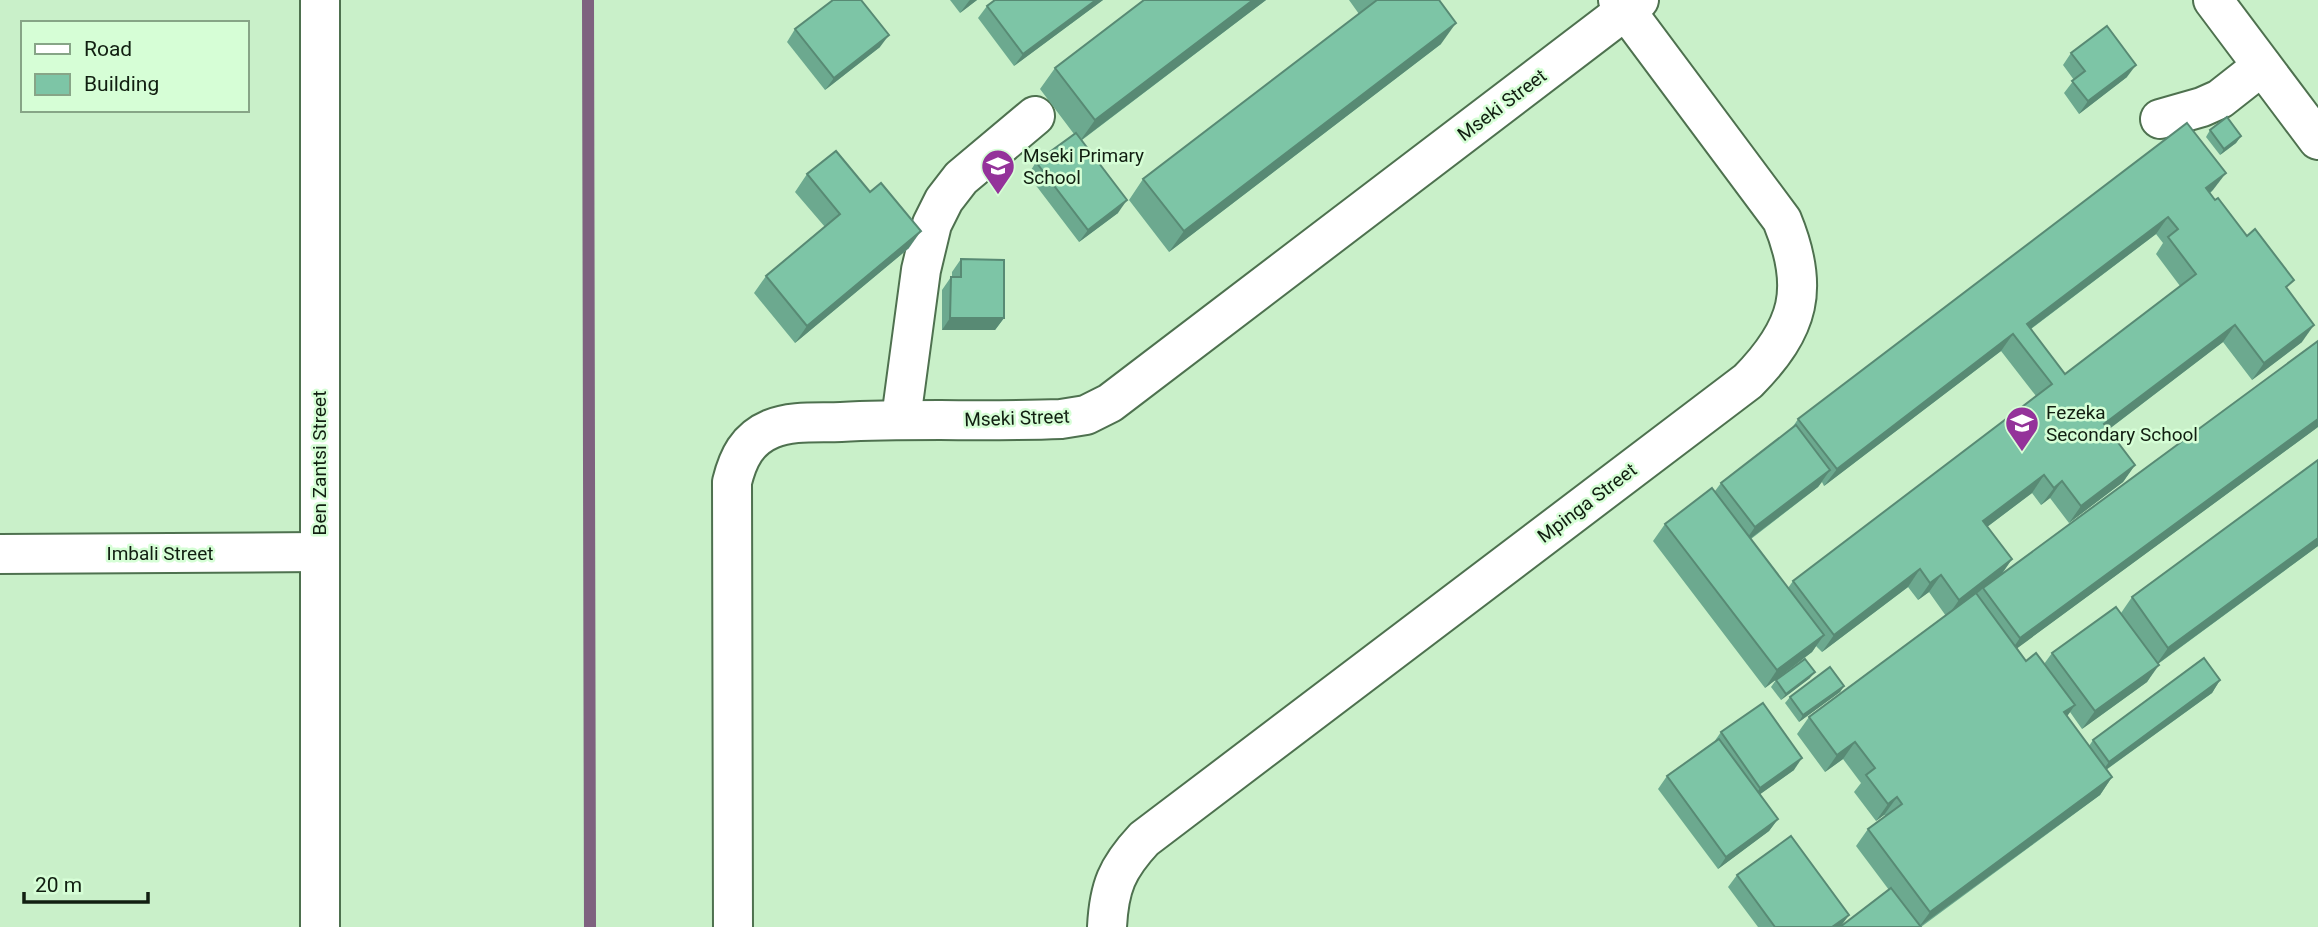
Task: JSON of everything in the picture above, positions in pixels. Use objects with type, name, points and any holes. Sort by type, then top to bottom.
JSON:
[{"type":"street","name":"Ben Zantsi Street","points":[[320,0],[320,927]]},
{"type":"street","points":[[2213,0],[2318,140]]},
{"type":"street","name":"Mseki Street","points":[[733,927],[732,482],[737,459],[751,441],[772,428],[795,424],[901,419],[1061,419],[1086,415],[1110,403],[1628,3]]},
{"type":"street","name":"Mpinga Street","points":[[1107,927],[1112,886],[1120,867],[1144,839],[1748,381],[1779,343],[1789,326],[1798,292],[1797,260],[1782,220],[1628,3]]},
{"type":"street","points":[[2160,119],[2220,99],[2262,66]]},
{"type":"street","points":[[901,419],[920,270],[932,224],[944,200],[961,178],[1035,116]]},
{"type":"street","name":"Imbali Street","points":[[0,554],[319,552]]},
{"type":"building","points":[[833,0],[861,0],[889,35],[834,78],[795,29]]},
{"type":"building","points":[[995,0],[1096,0],[1023,54],[987,6]]},
{"type":"building","points":[[1144,0],[1253,0],[1095,120],[1055,68]]},
{"type":"building","points":[[1377,0],[1439,0],[1456,23],[1184,231],[1143,179]]},
{"type":"building","points":[[2107,26],[2136,65],[2088,101],[2072,81],[2085,71],[2071,53]]},
{"type":"building","points":[[2227,117],[2241,136],[2224,149],[2210,130]]},
{"type":"building","points":[[2187,123],[2226,173],[2206,188],[2215,200],[2218,198],[2247,236],[2255,229],[2294,280],[2286,287],[2314,325],[2264,363],[2235,325],[2104,424],[2135,465],[2081,506],[2062,481],[2054,488],[2044,475],[1983,521],[2012,559],[1959,600],[1941,575],[1930,583],[1920,569],[1834,635],[1793,581],[2052,384],[2013,334],[1837,469],[1798,419]],"holes":[[[2168,217],[2178,229],[2168,237],[2196,274],[2065,374],[2027,324]]]},
{"type":"building","points":[[1076,133],[1127,200],[1088,230],[1036,162]]},
{"type":"building","points":[[836,151],[870,192],[881,183],[921,231],[807,326],[766,276],[840,214],[807,174]]},
{"type":"building","points":[[961,259],[1004,260],[1004,318],[950,318],[951,277],[961,277]]},
{"type":"building","points":[[2318,341],[2318,419],[2020,638],[1983,588]]},
{"type":"building","points":[[1796,425],[1830,470],[1755,527],[1721,483]]},
{"type":"building","points":[[2318,460],[2318,538],[2168,648],[2132,597]]},
{"type":"building","points":[[1712,488],[1824,635],[1777,670],[1665,524]]},
{"type":"building","points":[[1976,593],[2026,661],[2036,653],[2075,705],[2064,712],[2112,777],[1930,912],[1868,829],[1902,804],[1897,797],[1888,804],[1866,775],[1875,768],[1855,742],[1837,755],[1809,717]]},
{"type":"building","points":[[2116,607],[2159,665],[2095,711],[2052,653]]},
{"type":"building","points":[[2204,658],[2220,680],[2109,762],[2093,740]]},
{"type":"building","points":[[1805,659],[1815,672],[1786,694],[1776,680]]},
{"type":"building","points":[[1830,667],[1844,686],[1803,715],[1790,697]]},
{"type":"building","points":[[1763,703],[1802,758],[1760,788],[1721,732]]},
{"type":"building","points":[[1719,739],[1778,819],[1726,857],[1667,776]]},
{"type":"building","points":[[1791,836],[1849,915],[1832,927],[1775,927],[1737,875]]},
{"type":"building","points":[[1891,888],[1921,927],[1840,927]]},
{"type":"waterway","points":[[588,0],[590,927]]},
{"type":"place","name":"Mseki Primary School","points":[[998,196]]},
{"type":"place","name":"Fezeka Secondary School","points":[[2022,453]]}]
